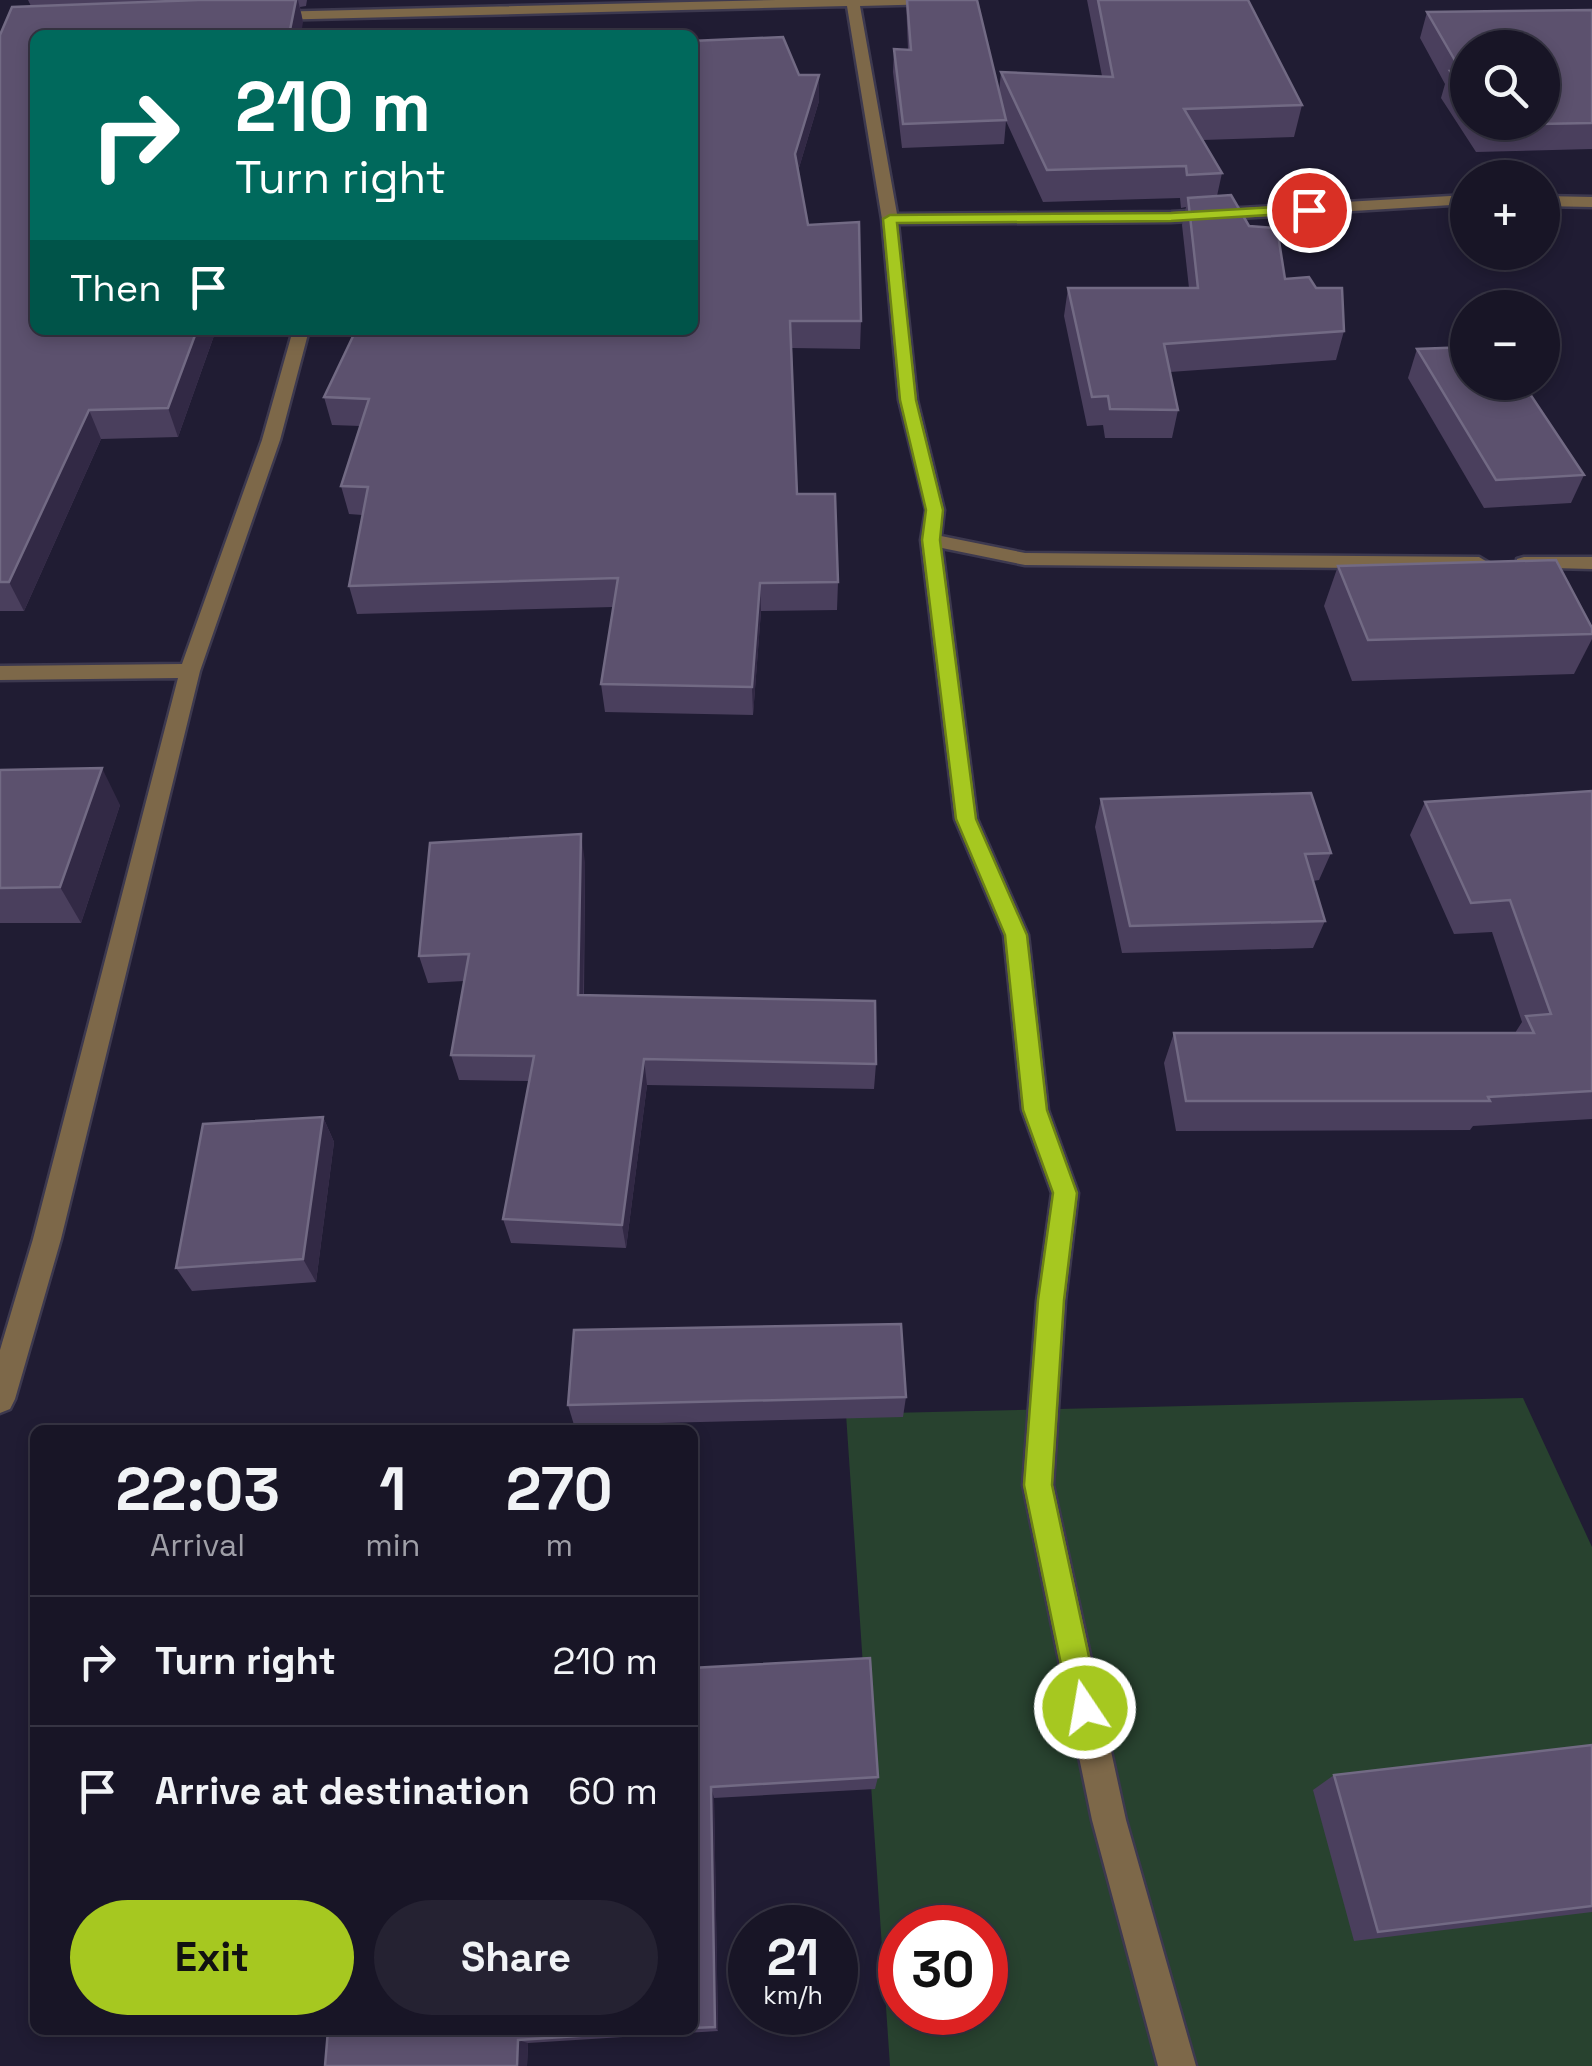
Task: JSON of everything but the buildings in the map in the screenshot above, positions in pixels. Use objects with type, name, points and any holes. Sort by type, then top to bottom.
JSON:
[{"type":"street","points":[[254,16],[407,17],[937,0]]},
{"type":"street","points":[[853,3],[890,219],[908,400],[934,510],[931,540],[966,819],[1016,935],[1035,1110],[1065,1193],[1051,1300],[1038,1485],[1109,1820],[1177,2066]]},
{"type":"street","points":[[890,219],[1171,217],[1450,200]]},
{"type":"street","points":[[1560,201],[1592,202]]},
{"type":"street","points":[[0,1399],[47,1239],[190,670],[271,440],[300,335]]},
{"type":"street","points":[[931,540],[1044,560],[1592,564]]},
{"type":"street","points":[[0,674],[190,670]]},
{"type":"green space","points":[[1523,1398],[1592,1547],[1592,2066],[890,2066],[888,2035],[1008,2035],[1008,1905],[879,1905],[846,1414]]},
{"type":"route","points":[[1085,1708],[1038,1485],[1051,1300],[1065,1193],[1035,1110],[1016,935],[966,819],[931,540],[934,510],[908,400],[894,291],[890,219],[1171,217],[1309,210]]}]
